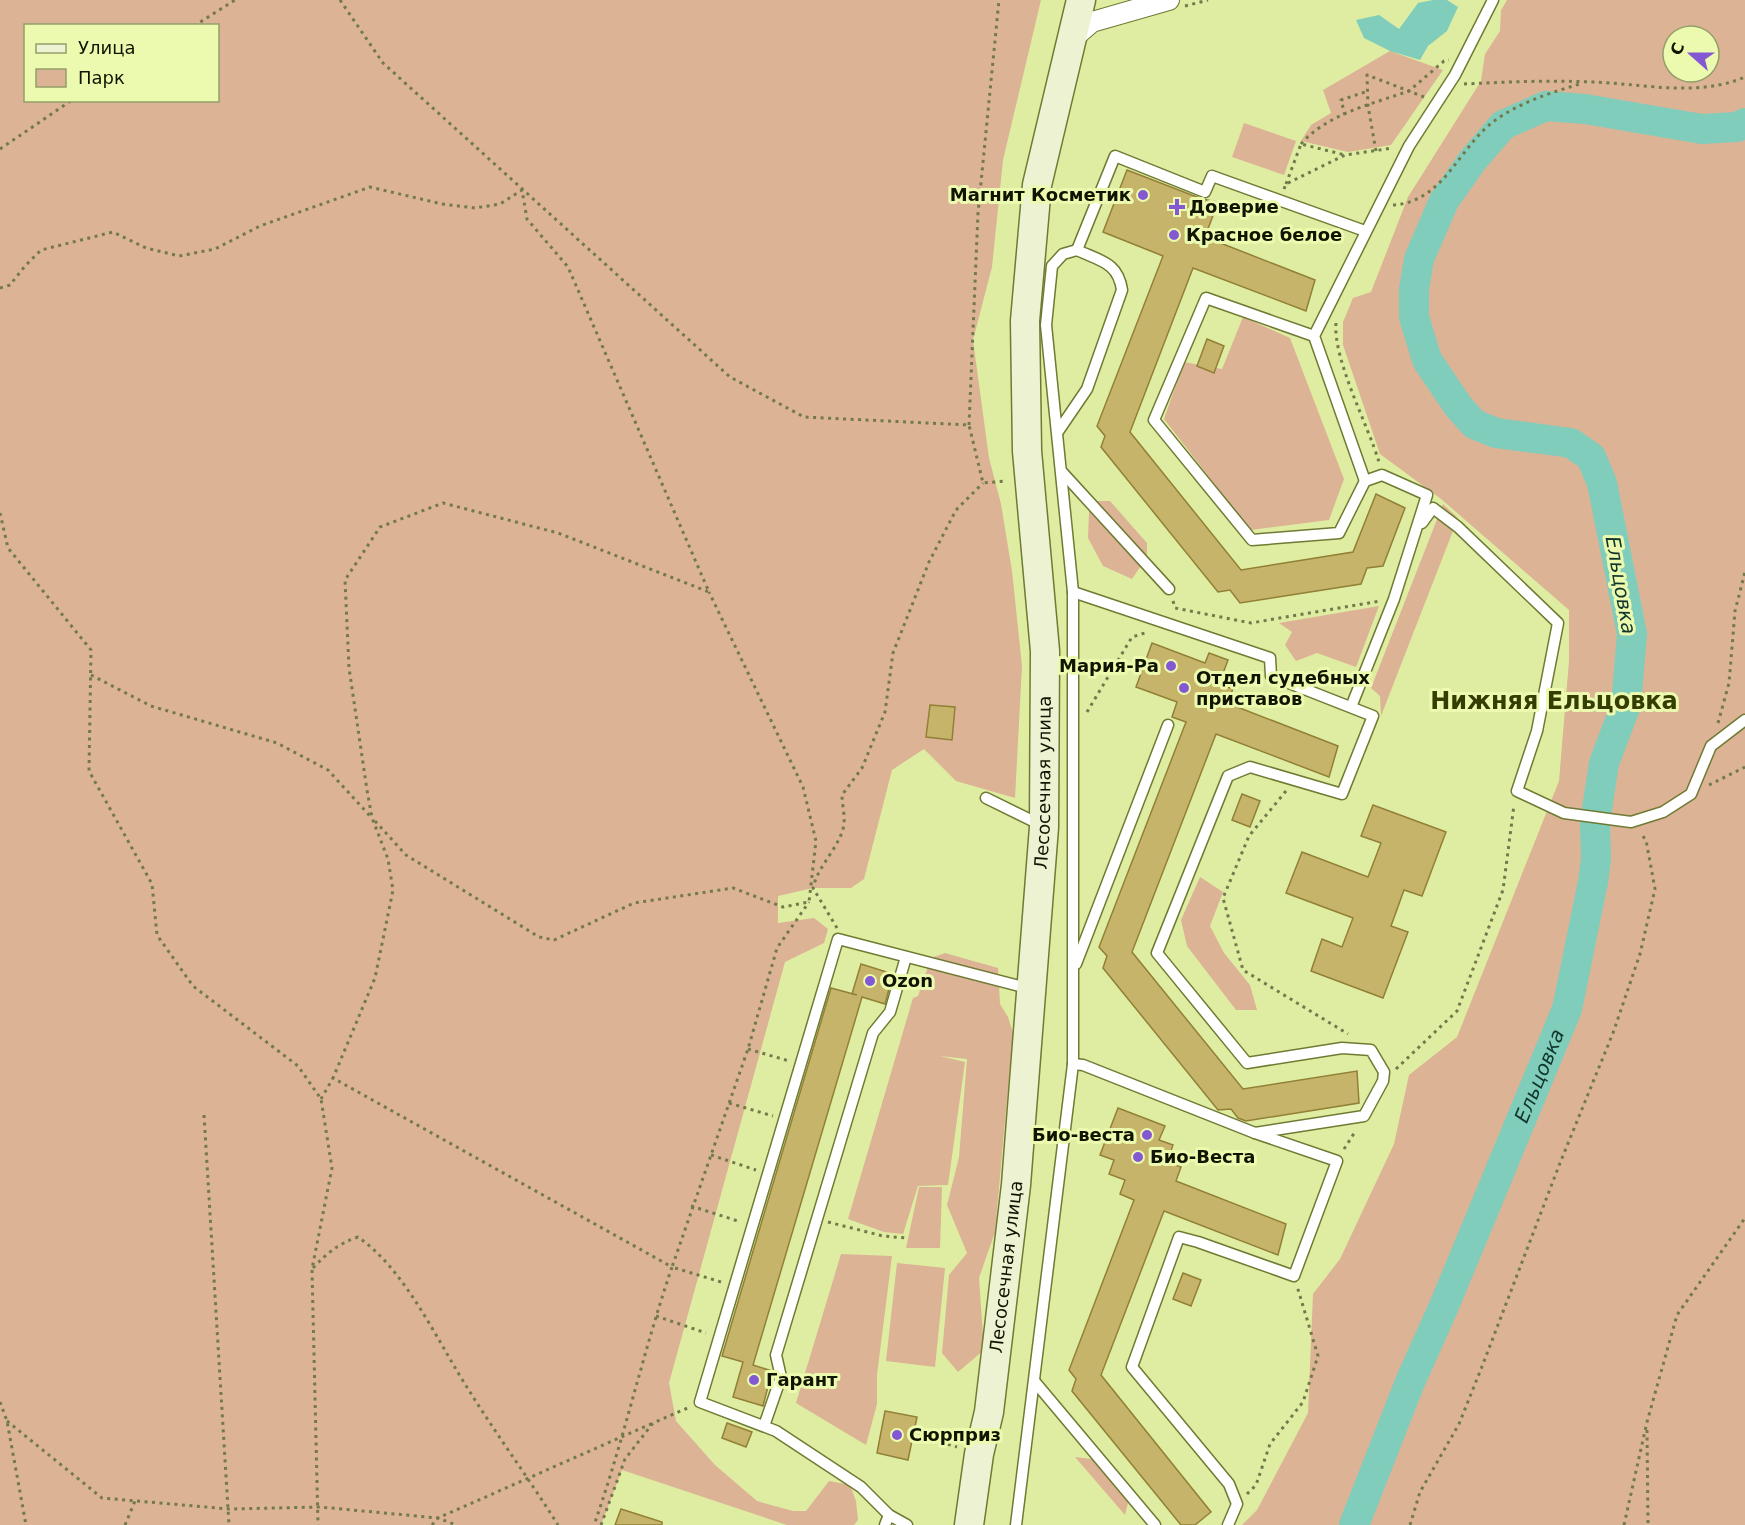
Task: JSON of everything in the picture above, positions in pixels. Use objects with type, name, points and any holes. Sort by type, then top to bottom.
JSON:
[{"type":"street","name":"Лесосечная улица","points":[[969,1525],[979,1454],[989,1412],[1008,1262],[1033,989],[1044,827],[1045,651],[1029,479],[1025,321],[1037,185],[1081,0]]},
{"type":"street","points":[[1070,40],[1092,22],[1137,3],[1170,0]]},
{"type":"lane","points":[[1365,481],[1314,336],[1409,146],[1463,58],[1493,0]]},
{"type":"lane","points":[[1077,250],[1115,156],[1205,192],[1212,176],[1365,231]]},
{"type":"lane","points":[[1016,1525],[1073,1064],[1074,592],[1062,472],[1057,433],[1046,325],[1052,266],[1063,254],[1077,250],[1113,266],[1120,276],[1122,290],[1087,389],[1057,433]]},
{"type":"lane","points":[[1314,336],[1206,297],[1154,420],[1252,540],[1339,533],[1365,481],[1382,474],[1427,495],[1394,598],[1351,707]]},
{"type":"lane","points":[[1062,472],[1169,589]]},
{"type":"lane","points":[[1417,531],[1432,508],[1458,527],[1558,623],[1537,731],[1516,791],[1564,813],[1631,822],[1663,812],[1691,794],[1711,747],[1745,720]]},
{"type":"lane","points":[[1074,592],[1270,658],[1271,675],[1373,716],[1341,794],[1250,767],[1228,776],[1157,953],[1247,1063],[1342,1048],[1371,1050],[1384,1072],[1383,1081],[1364,1116],[1255,1132]]},
{"type":"lane","points":[[1073,969],[1168,725]]},
{"type":"lane","points":[[986,798],[1044,827]]},
{"type":"lane","points":[[908,1525],[887,1520],[861,1487],[776,1431],[700,1402],[766,1173],[831,955],[838,939],[1033,989]]},
{"type":"lane","points":[[764,1426],[781,1377],[776,1355],[873,1033],[890,1012],[906,957]]},
{"type":"lane","points":[[1073,1064],[1083,1065],[1255,1132],[1337,1161],[1294,1276],[1179,1237],[1131,1367],[1229,1484],[1237,1504],[1228,1525]]},
{"type":"lane","points":[[1035,1382],[1155,1525]]},
{"type":"path","points":[[197,24],[235,0]]},
{"type":"path","points":[[340,0],[383,63],[730,377],[804,417],[969,425]]},
{"type":"path","points":[[983,483],[969,425],[978,213],[999,0]]},
{"type":"path","points":[[1280,201],[1301,144],[1315,128],[1409,90],[1444,61],[1463,58]]},
{"type":"path","points":[[1376,151],[1368,106],[1367,75],[1437,103]]},
{"type":"path","points":[[1454,85],[1588,82],[1693,89],[1724,86],[1745,77]]},
{"type":"path","points":[[1392,206],[1412,203],[1433,191],[1496,119],[1520,105],[1588,82]]},
{"type":"path","points":[[1345,115],[1341,100],[1368,91]]},
{"type":"path","points":[[0,149],[69,102]]},
{"type":"path","points":[[1301,144],[1345,155]]},
{"type":"path","points":[[1286,184],[1345,155],[1409,146]]},
{"type":"path","points":[[0,288],[10,285],[41,250],[112,232],[146,248],[179,256],[215,249],[260,226],[370,188],[442,204],[475,208],[500,204],[522,190]]},
{"type":"path","points":[[522,190],[527,219],[568,267],[709,592],[803,787],[816,841],[809,902],[777,948],[748,1048],[691,1206],[655,1316],[622,1436],[594,1525]]},
{"type":"path","points":[[1389,212],[1397,196]]},
{"type":"path","points":[[1337,320],[1335,334],[1340,353],[1382,474]]},
{"type":"path","points":[[844,941],[813,888],[816,874],[825,862],[844,825],[842,795],[862,768],[885,712],[893,653],[929,562],[956,510],[983,483],[1029,479]]},
{"type":"path","points":[[321,1099],[333,1078],[375,978],[393,890],[388,859],[372,818],[349,668],[345,580],[380,527],[443,503],[558,533],[709,592]]},
{"type":"path","points":[[0,513],[9,549],[91,650],[88,771],[152,884],[157,935],[193,986],[298,1066],[321,1099],[332,1168],[312,1269],[320,1507],[318,1525]]},
{"type":"path","points":[[1711,747],[1730,683],[1735,611],[1745,572]]},
{"type":"path","points":[[1169,589],[1175,608],[1251,623],[1394,598]]},
{"type":"path","points":[[1086,713],[1132,637],[1169,624]]},
{"type":"path","points":[[91,675],[151,706],[277,743],[328,770],[406,855],[539,938],[554,940],[633,903],[733,888],[783,907],[809,902]]},
{"type":"path","points":[[1691,794],[1744,768]]},
{"type":"path","points":[[1295,780],[1249,836],[1224,898],[1243,970],[1371,1050]]},
{"type":"path","points":[[1383,1081],[1457,1011],[1503,890],[1516,791]]},
{"type":"path","points":[[1410,1525],[1420,1492],[1459,1424],[1556,1173],[1614,1033],[1640,954],[1655,890],[1646,840],[1631,822]]},
{"type":"path","points":[[748,1048],[800,1064]]},
{"type":"path","points":[[333,1078],[672,1267],[734,1287]]},
{"type":"path","points":[[729,1103],[783,1119]]},
{"type":"path","points":[[204,1114],[229,1525]]},
{"type":"path","points":[[1337,1161],[1364,1116]]},
{"type":"path","points":[[711,1155],[766,1173]]},
{"type":"path","points":[[691,1206],[751,1226]]},
{"type":"path","points":[[1624,1525],[1647,1422],[1677,1315],[1745,1218]]},
{"type":"path","points":[[818,1220],[883,1236],[906,1238]]},
{"type":"path","points":[[312,1269],[331,1249],[342,1242],[358,1237],[368,1244],[413,1300],[558,1525]]},
{"type":"path","points":[[1237,1504],[1256,1485],[1270,1444],[1303,1402],[1318,1356],[1294,1276]]},
{"type":"path","points":[[655,1316],[719,1337]]},
{"type":"path","points":[[0,1402],[7,1421],[26,1525]]},
{"type":"path","points":[[432,1525],[438,1518],[700,1402]]},
{"type":"path","points":[[7,1421],[102,1498],[229,1509],[320,1507],[438,1518],[456,1525]]},
{"type":"path","points":[[1647,1422],[1648,1525]]},
{"type":"path","points":[[601,1525],[625,1459],[653,1423]]},
{"type":"path","points":[[125,1525],[135,1501]]},
{"type":"green space","points":[[0,0],[1041,0],[1003,160],[992,267],[973,340],[989,458],[1001,504],[1012,571],[1022,666],[1015,798],[956,781],[924,749],[892,770],[864,879],[851,888],[813,888],[778,896],[778,923],[814,918],[828,929],[824,943],[785,962],[669,1383],[676,1421],[715,1465],[757,1501],[793,1511],[806,1511],[829,1481],[850,1485],[856,1501],[858,1520],[854,1525],[787,1525],[622,1470],[601,1525],[0,1525]]},
{"type":"green space","points":[[1507,0],[1745,0],[1745,1525],[1242,1525],[1257,1510],[1308,1413],[1313,1294],[1340,1259],[1394,1144],[1409,1075],[1457,1037],[1559,781],[1569,661],[1569,610],[1441,499],[1380,454],[1343,345],[1343,322],[1353,298],[1371,292],[1408,197],[1481,81],[1485,54],[1500,31],[1501,10]]},
{"type":"green space","points":[[1390,51],[1443,70],[1391,145],[1348,152],[1301,141],[1311,125],[1331,113],[1323,90]]},
{"type":"green space","points":[[1244,123],[1296,141],[1284,175],[1232,157]]},
{"type":"green space","points":[[1243,317],[1290,338],[1344,479],[1329,520],[1250,530],[1164,419],[1184,362],[1222,369]]},
{"type":"green space","points":[[1097,501],[1110,501],[1147,543],[1147,557],[1132,579],[1103,566],[1088,538],[1089,512]]},
{"type":"green space","points":[[1443,504],[1458,518],[1381,716],[1380,696],[1371,688]]},
{"type":"green space","points":[[1379,606],[1356,667],[1317,653],[1296,661],[1285,645],[1292,632],[1279,623]]},
{"type":"green space","points":[[1200,877],[1223,892],[1210,926],[1224,953],[1250,985],[1257,1010],[1236,1010],[1187,946],[1181,920]]},
{"type":"green space","points":[[945,953],[998,968],[1000,1004],[1008,1017],[1013,1033],[995,1232],[979,1278],[984,1350],[958,1372],[942,1353],[949,1275],[967,1253],[947,1205],[959,1157],[967,1059],[940,1056],[965,1062],[948,1185],[918,1186],[903,1234],[884,1232],[848,1219],[913,998],[918,996],[931,958]]},
{"type":"green space","points":[[919,1187],[942,1187],[940,1248],[906,1248]]},
{"type":"green space","points":[[841,1254],[892,1256],[877,1375],[877,1404],[866,1445],[796,1403]]},
{"type":"green space","points":[[897,1263],[945,1268],[935,1367],[886,1361]]},
{"type":"green space","points":[[1075,1457],[1099,1460],[1130,1495],[1125,1515]]},
{"type":"water","points":[[1447,0],[1458,7],[1447,31],[1428,46],[1420,60],[1390,51],[1364,38],[1356,20],[1379,15],[1399,29],[1418,3]]},
{"type":"building","points":[[1127,170],[1202,199],[1218,202],[1205,237],[1315,280],[1306,311],[1193,268],[1130,432],[1241,570],[1353,552],[1376,494],[1405,508],[1383,566],[1367,568],[1361,584],[1240,603],[1230,590],[1218,592],[1101,447],[1105,436],[1097,426],[1163,256],[1103,232]]},
{"type":"building","points":[[1207,339],[1224,346],[1214,373],[1197,366]]},
{"type":"building","points":[[1152,643],[1205,663],[1209,653],[1228,660],[1219,684],[1233,689],[1227,703],[1338,746],[1329,777],[1216,734],[1132,952],[1243,1089],[1357,1071],[1359,1103],[1246,1121],[1238,1118],[1231,1109],[1218,1110],[1103,968],[1107,956],[1099,947],[1186,722],[1172,717],[1177,702],[1136,687]]},
{"type":"building","points":[[930,705],[955,707],[952,740],[926,737]]},
{"type":"building","points":[[1242,794],[1260,801],[1250,827],[1232,820]]},
{"type":"building","points":[[1373,805],[1446,832],[1422,896],[1404,890],[1391,926],[1408,932],[1383,998],[1311,971],[1322,939],[1342,947],[1353,918],[1286,893],[1302,852],[1368,877],[1381,843],[1361,836]]},
{"type":"building","points":[[861,964],[893,974],[885,1004],[862,997],[753,1365],[772,1371],[763,1406],[733,1397],[743,1362],[722,1356],[831,988],[852,994]]},
{"type":"building","points":[[1118,1108],[1165,1126],[1159,1140],[1173,1145],[1167,1162],[1181,1167],[1176,1181],[1286,1224],[1278,1255],[1164,1211],[1101,1375],[1211,1512],[1195,1525],[1181,1525],[1072,1391],[1076,1379],[1069,1370],[1134,1200],[1120,1194],[1125,1180],[1109,1174],[1114,1160],[1100,1155]]},
{"type":"building","points":[[1183,1273],[1201,1280],[1191,1306],[1173,1299]]},
{"type":"building","name":"Сюрприз","points":[[885,1411],[917,1417],[908,1460],[877,1453]]},
{"type":"building","points":[[727,1423],[752,1432],[746,1447],[722,1438]]},
{"type":"building","points":[[621,1509],[662,1522],[662,1525],[615,1525]]},
{"type":"waterway","name":"Ельцовка","points":[[1354,1525],[1410,1382],[1444,1306],[1567,1009],[1593,882],[1596,859],[1595,822],[1604,763],[1626,705],[1632,634],[1602,483],[1591,457],[1571,443],[1496,433],[1474,424],[1458,406],[1427,360],[1414,317],[1414,289],[1419,259],[1444,201],[1472,161],[1503,125],[1546,106],[1585,109],[1702,129],[1737,127],[1745,123]]},
{"type":"place","name":"Магнит Косметик","points":[[1143,195]]},
{"type":"place","name":"Доверие","points":[[1177,207]]},
{"type":"place","name":"Красное белое","points":[[1174,235]]},
{"type":"place","name":"Мария-Ра","points":[[1171,666]]},
{"type":"place","name":"Отдел судебных приставов","points":[[1184,688]]},
{"type":"place","name":"Ozon","points":[[870,981]]},
{"type":"place","name":"Био-веста","points":[[1147,1135]]},
{"type":"place","name":"Био-Веста","points":[[1138,1157]]},
{"type":"place","name":"Гарант","points":[[754,1380]]},
{"type":"place","name":"Сюрприз","points":[[897,1435]]},
{"type":"district","name":"Нижняя Ельцовка","points":[[1554,701]]}]
